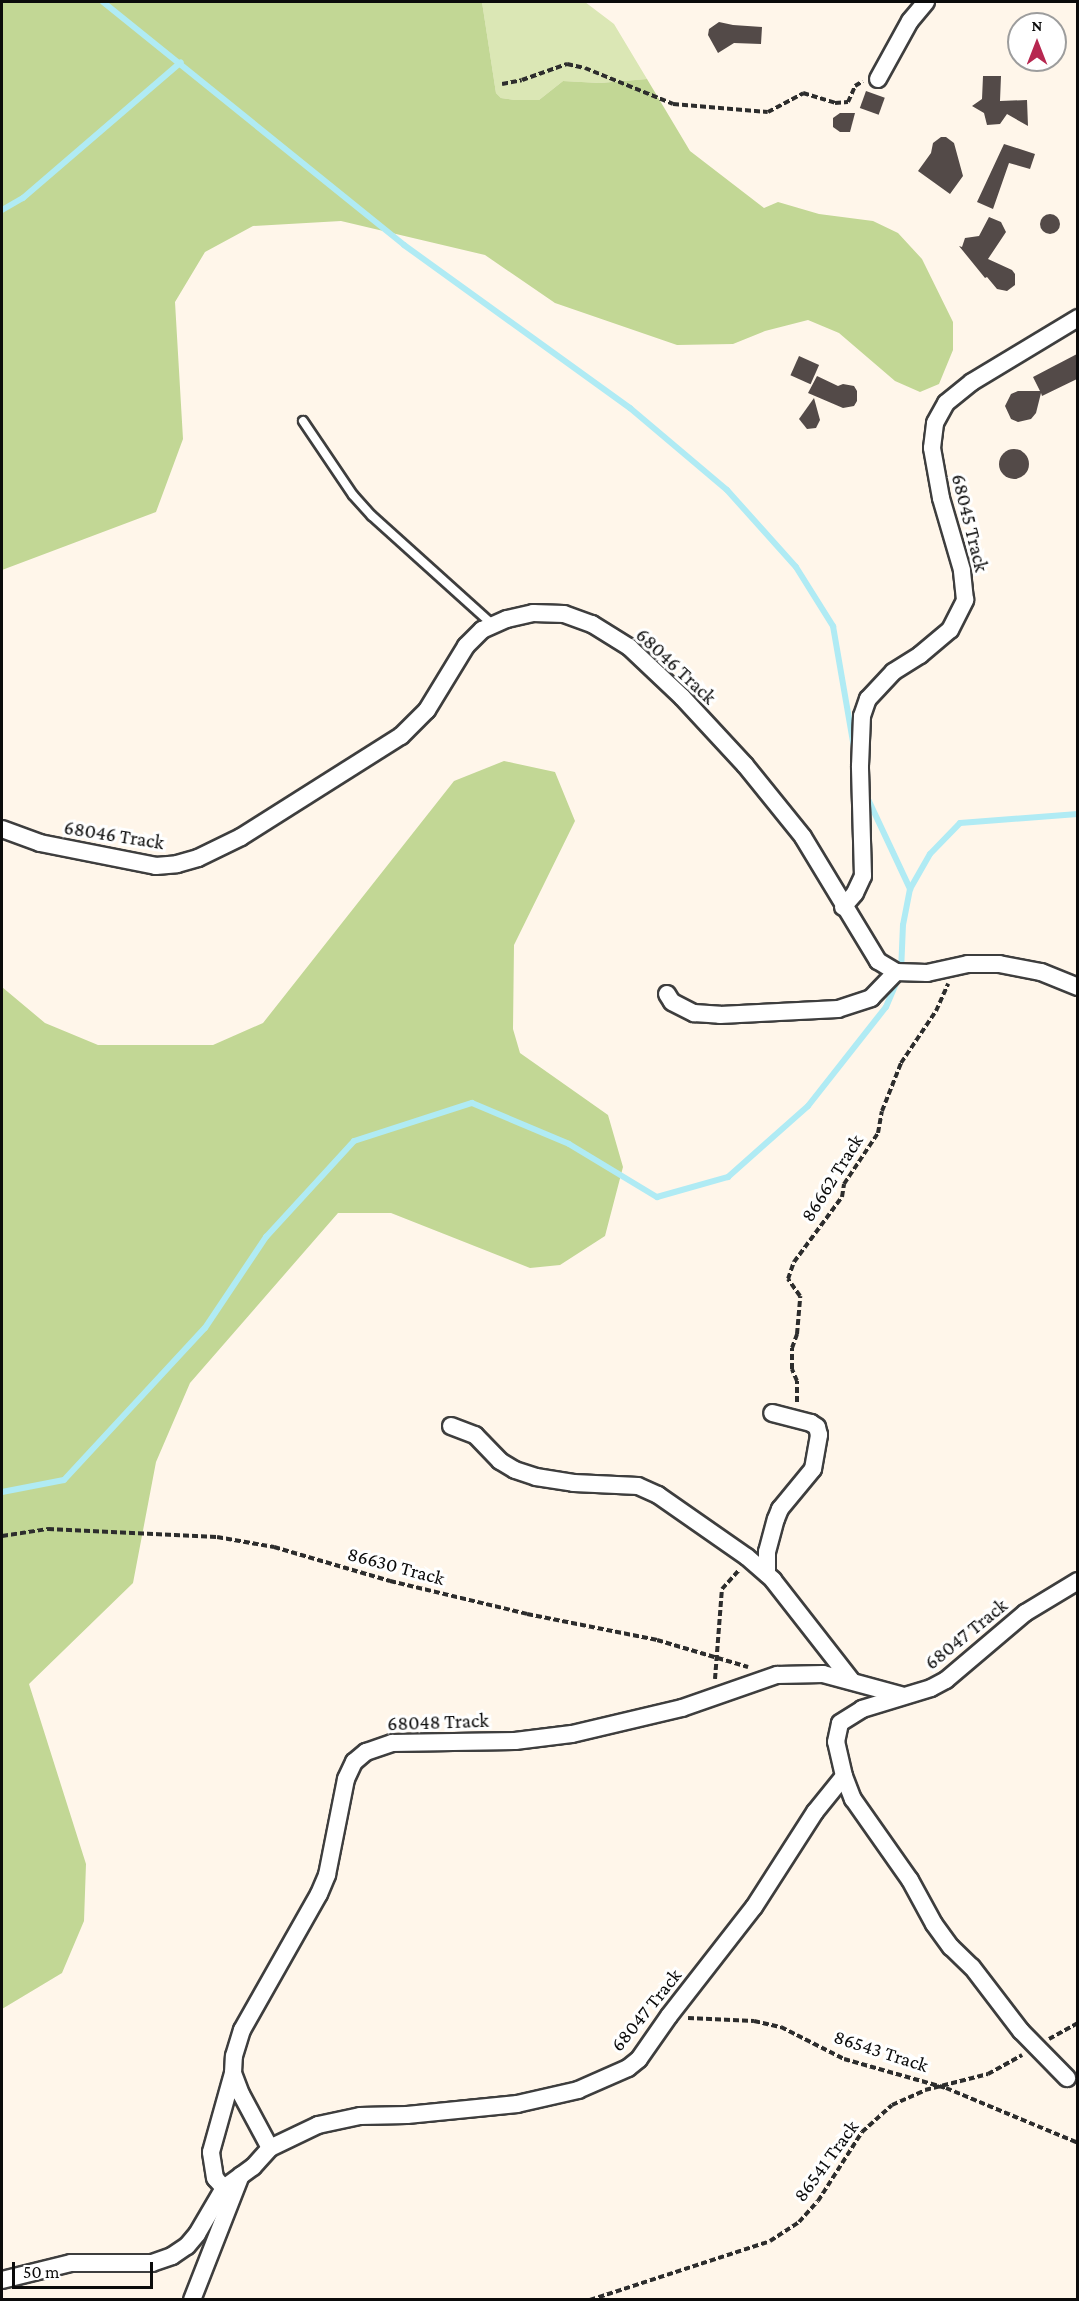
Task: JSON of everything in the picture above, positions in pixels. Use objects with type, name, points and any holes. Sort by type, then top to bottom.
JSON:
[{"type":"street","points":[[878,79],[910,21],[926,2]]},
{"type":"street","name":"68045 Track","points":[[843,906],[855,893],[862,876],[860,756],[862,716],[868,699],[893,672],[920,655],[950,630],[965,600],[962,570],[941,498],[932,448],[935,423],[946,403],[972,382],[1077,318]]},
{"type":"street","name":"68046 Track","points":[[2,829],[40,843],[145,865],[177,864],[198,858],[241,837],[401,736],[427,710],[466,646],[482,630],[533,613],[564,614],[592,624],[629,647],[682,697],[746,765],[803,837],[878,961],[896,972]]},
{"type":"street","points":[[667,994],[672,1002],[694,1013],[720,1015],[838,1009],[871,998],[896,972],[927,973],[968,964],[999,964],[1041,972],[1077,987]]},
{"type":"street","points":[[766,1574],[767,1552],[776,1519],[780,1509],[806,1480],[816,1462],[819,1435],[817,1426],[772,1413]]},
{"type":"street","points":[[451,1426],[475,1435],[500,1461],[515,1470],[536,1477],[574,1483],[638,1486],[694,1518],[766,1574],[851,1680]]},
{"type":"street","name":"68047 Track","points":[[2,2280],[71,2263],[152,2263],[172,2256],[187,2246],[197,2234],[224,2188],[270,2148],[300,2133],[339,2119],[473,2110],[578,2090],[628,2068],[639,2059],[669,2016],[754,1907],[815,1812],[844,1776],[836,1742],[840,1723],[862,1709],[901,1695],[925,1690],[946,1680],[1025,1613],[1077,1581]]},
{"type":"street","name":"68048 Track","points":[[224,2188],[215,2178],[211,2152],[233,2073],[234,2056],[242,2030],[319,1894],[327,1875],[346,1779],[354,1762],[366,1752],[392,1743],[515,1741],[572,1734],[710,1700],[777,1675],[823,1674],[901,1695]]},
{"type":"street","points":[[844,1776],[853,1799],[910,1881],[934,1924],[951,1947],[972,1967],[1021,2031],[1067,2078]]},
{"type":"street","points":[[233,2073],[254,2121],[270,2148]]},
{"type":"street","points":[[192,2300],[241,2175]]},
{"type":"lane","points":[[303,421],[353,495],[372,516],[493,625]]},
{"type":"path","points":[[502,84],[522,80],[567,64],[585,68],[673,104],[768,112],[803,93],[836,103],[848,102],[855,86],[867,78],[878,79]]},
{"type":"path","name":"86662 Track","points":[[798,1419],[796,1413],[797,1381],[792,1369],[792,1348],[797,1334],[800,1296],[788,1279],[794,1262],[842,1197],[844,1184],[878,1133],[882,1111],[901,1064],[936,1011],[948,984],[947,969]]},
{"type":"path","name":"86630 Track","points":[[2,1536],[48,1529],[217,1537],[274,1547],[390,1581],[527,1614],[657,1640],[777,1675]]},
{"type":"path","points":[[710,1700],[722,1589],[747,1557]]},
{"type":"path","name":"86543 Track","points":[[669,2016],[716,2021],[754,2021],[781,2027],[844,2059],[941,2086],[1077,2143]]},
{"type":"path","name":"86541 Track","points":[[590,2300],[770,2241],[799,2222],[812,2208],[862,2132],[892,2105],[941,2086],[988,2074],[1077,2023]]},
{"type":"green space","points":[[2,2],[482,2],[496,93],[501,98],[539,100],[563,81],[600,83],[647,79],[690,151],[764,208],[778,202],[819,214],[873,221],[898,233],[922,259],[953,322],[953,350],[939,384],[920,392],[895,381],[839,333],[808,320],[765,331],[733,344],[677,345],[555,303],[485,255],[341,221],[253,226],[205,252],[175,302],[183,439],[156,512],[2,570]]},
{"type":"green space","points":[[482,2],[585,2],[614,24],[647,79],[600,83],[563,81],[539,100],[501,98],[496,93]]},
{"type":"green space","points":[[504,761],[555,772],[575,821],[514,945],[513,1029],[520,1053],[608,1115],[623,1167],[605,1236],[560,1265],[530,1268],[391,1213],[338,1213],[190,1383],[156,1462],[133,1583],[29,1684],[86,1864],[84,1921],[62,1973],[2,2009],[2,987],[45,1023],[98,1045],[213,1045],[263,1023],[454,781]]},
{"type":"building","points":[[719,22],[762,27],[761,44],[734,43],[718,53],[708,35],[709,29]]},
{"type":"building","points":[[983,76],[1001,76],[1000,101],[1027,100],[1028,126],[1007,114],[1000,124],[987,125],[984,113],[972,106],[982,99]]},
{"type":"building","points":[[866,91],[885,98],[879,115],[860,108]]},
{"type":"building","points":[[840,113],[855,113],[850,132],[840,132],[833,127],[833,118]]},
{"type":"building","points":[[941,137],[946,137],[954,143],[963,176],[950,194],[918,171],[931,153],[933,143]]},
{"type":"building","points":[[1004,144],[1035,154],[1030,169],[1009,163],[993,209],[977,202]]},
{"type":"building","points":[[1046,214],[1054,214],[1060,220],[1060,228],[1054,234],[1046,234],[1040,228],[1040,220]]},
{"type":"building","points":[[989,217],[1001,222],[1006,232],[988,259],[1012,270],[1015,274],[1015,285],[1007,291],[997,289],[987,277],[985,278],[959,246],[962,247],[965,238],[979,236]]},
{"type":"building","points":[[1077,354],[1077,379],[1042,396],[1041,393],[1036,413],[1031,419],[1018,422],[1011,419],[1005,406],[1011,394],[1018,391],[1040,391],[1033,377]]},
{"type":"building","points":[[799,356],[819,365],[811,384],[790,375]]},
{"type":"building","points":[[817,376],[838,386],[843,384],[854,386],[857,391],[857,401],[854,406],[843,408],[808,393]]},
{"type":"building","points":[[814,398],[820,420],[816,428],[807,429],[799,419]]},
{"type":"building","points":[[1014,449],[1025,453],[1029,464],[1025,475],[1014,479],[1003,475],[999,464],[1003,453]]},
{"type":"waterway","points":[[103,2],[404,245],[630,408],[727,490],[796,567],[833,626],[854,747]]},
{"type":"waterway","points":[[2,210],[23,198],[181,62]]},
{"type":"waterway","points":[[867,797],[910,889]]},
{"type":"waterway","points":[[2,1492],[64,1480],[205,1328],[266,1237],[354,1141],[472,1103],[569,1144],[657,1197],[728,1177],[808,1106],[886,1007],[901,972],[903,925],[910,889],[930,854],[960,823],[1078,814]]}]
